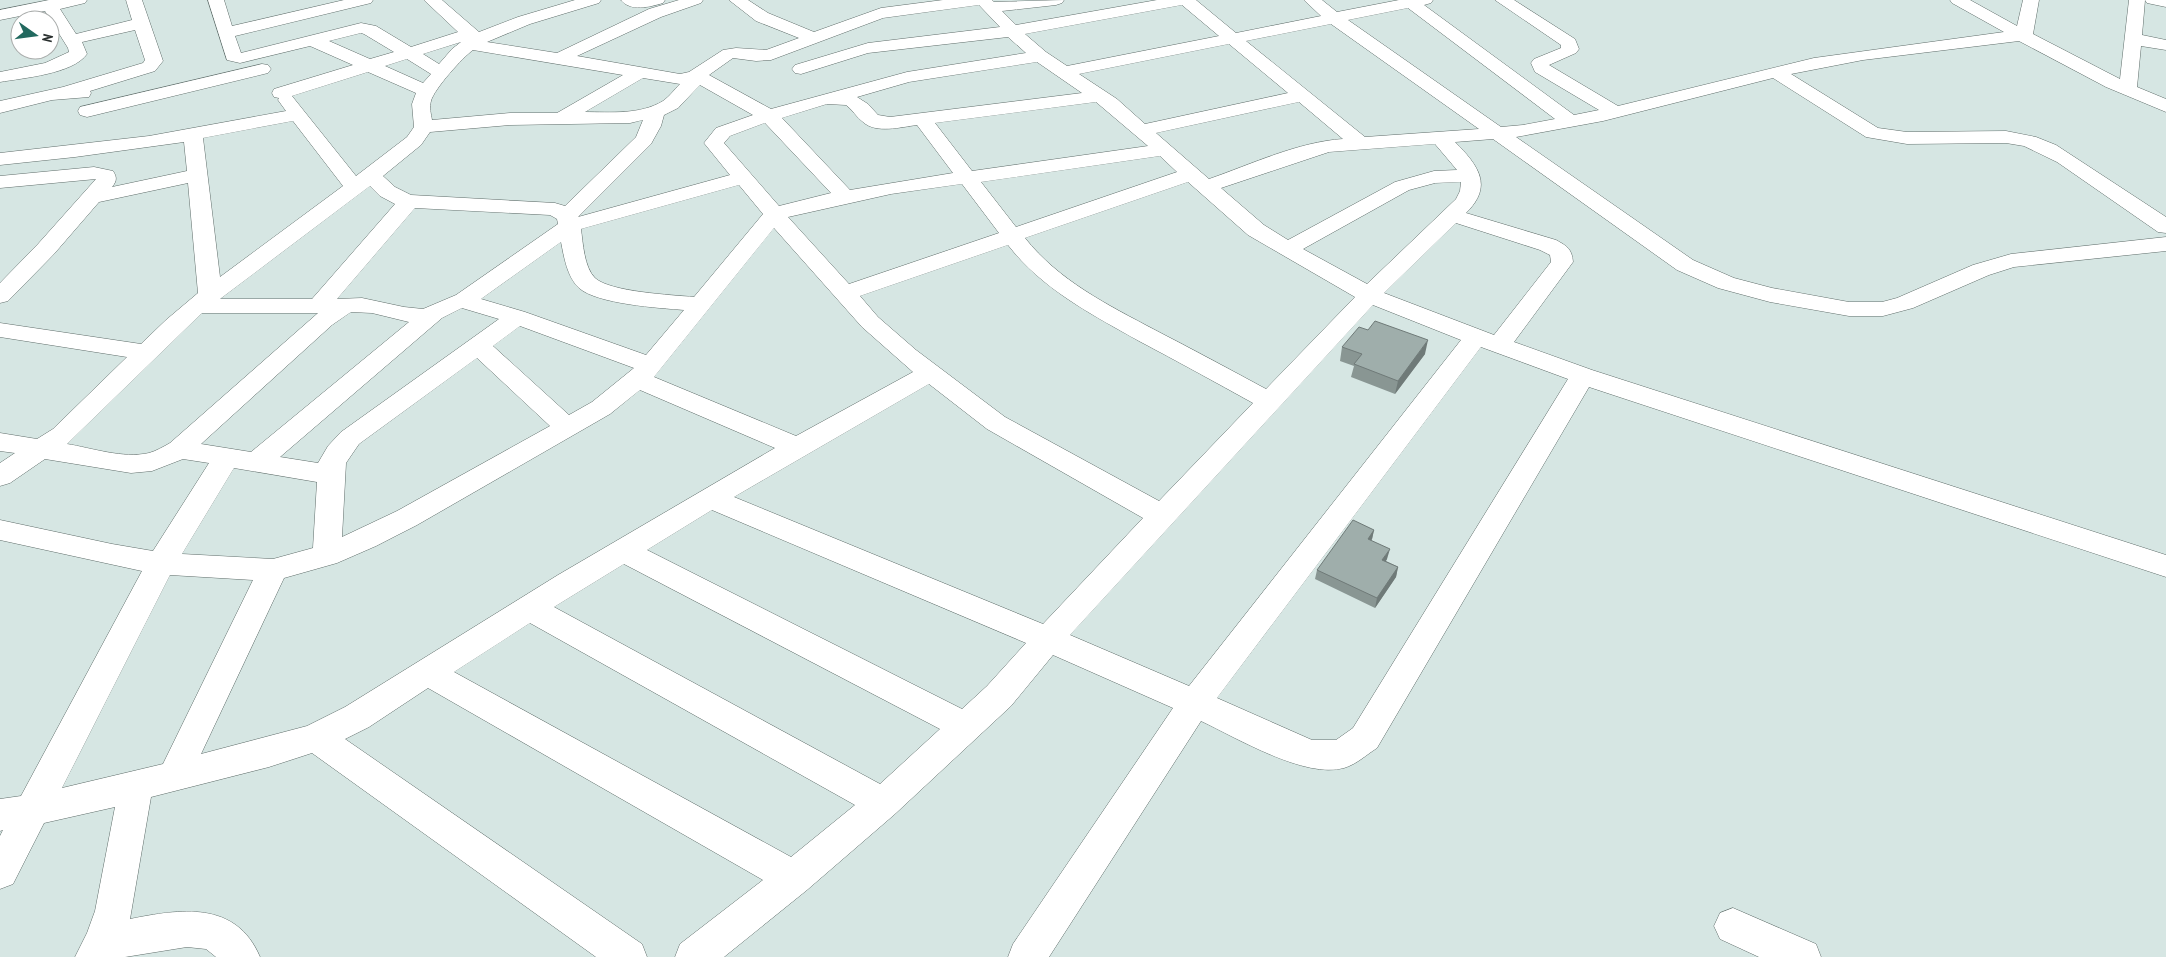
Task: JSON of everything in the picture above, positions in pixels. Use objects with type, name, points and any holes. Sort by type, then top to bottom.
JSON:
[{"type":"street","points":[[63,93],[149,67],[154,61],[134,0]]},
{"type":"street","points":[[216,0],[234,56],[257,63],[298,114],[363,182],[394,197],[409,201],[539,206],[555,209],[568,221],[579,270],[587,284],[601,292],[701,305]]},
{"type":"street","points":[[226,33],[274,14],[365,0]]},
{"type":"street","points":[[432,0],[473,40],[558,59],[639,73],[680,79],[698,76],[770,116],[845,196]]},
{"type":"street","points":[[281,92],[408,53],[473,40],[525,21],[593,0]]},
{"type":"street","points":[[629,0],[636,3],[657,0]]},
{"type":"street","points":[[558,59],[655,13],[695,0]]},
{"type":"street","points":[[737,0],[762,17],[813,38]]},
{"type":"street","points":[[424,127],[510,119],[630,118],[655,112],[671,104],[698,76],[727,54],[734,53],[754,56],[776,54],[881,13],[985,2],[1056,0]]},
{"type":"street","points":[[801,69],[868,48],[1013,32],[1185,0],[1304,95],[1359,142]]},
{"type":"street","points":[[1312,0],[1334,18],[1685,265],[1726,283],[1814,304],[1849,309],[1883,309],[1905,303],[1981,270],[2012,261],[2166,244]]},
{"type":"street","points":[[1503,0],[1569,44],[1570,49],[1567,52],[1544,59],[1540,63],[1542,68],[1615,112]]},
{"type":"street","points":[[1958,0],[2128,90],[2166,106]]},
{"type":"street","points":[[2024,35],[2031,0]]},
{"type":"street","points":[[2128,90],[2136,0]]},
{"type":"street","points":[[2152,0],[2166,2]]},
{"type":"street","points":[[1064,72],[1414,1],[1571,122]]},
{"type":"street","points":[[0,15],[64,2],[71,40],[78,54],[70,60],[51,66],[0,77]]},
{"type":"street","points":[[985,2],[1013,32],[1040,56],[1100,96],[1142,130],[1256,230],[1369,295],[1583,376],[2166,566]]},
{"type":"street","points":[[71,40],[142,23]]},
{"type":"street","points":[[734,53],[783,26]]},
{"type":"street","points":[[87,111],[257,63],[312,40],[362,28],[370,30],[442,73]]},
{"type":"street","points":[[844,294],[1012,236],[1198,180],[1328,146],[1359,142],[1499,133],[1571,122],[1775,72],[1863,55],[2024,35]]},
{"type":"street","points":[[2133,39],[2166,45]]},
{"type":"street","points":[[312,40],[426,91]]},
{"type":"street","points":[[0,476],[62,435],[203,300],[363,182],[414,141],[424,127],[420,105],[426,91],[461,50],[473,40]]},
{"type":"street","points":[[776,54],[855,102],[868,118],[875,122],[890,123],[1100,96]]},
{"type":"street","points":[[1040,56],[907,78],[846,97],[826,99],[723,132],[714,142],[742,178],[870,322],[930,373],[996,424],[1162,516]]},
{"type":"street","points":[[1775,72],[1873,132],[1907,138],[2006,137],[2030,141],[2064,158],[2166,227]]},
{"type":"street","points":[[563,118],[639,73]]},
{"type":"street","points":[[0,108],[74,91],[84,93],[88,99],[86,150]]},
{"type":"street","points":[[1142,130],[1304,95]]},
{"type":"street","points":[[463,301],[568,221],[644,140],[655,112]]},
{"type":"street","points":[[0,159],[86,150],[193,135],[298,114]]},
{"type":"street","points":[[922,119],[1030,259],[1086,302],[1269,401]]},
{"type":"street","points":[[193,135],[197,175],[203,300]]},
{"type":"street","points":[[694,957],[794,878],[883,803],[999,696],[1048,640],[1269,401],[1369,295],[1465,202],[1472,187],[1470,175],[1440,138]]},
{"type":"street","points":[[0,530],[112,555],[161,563],[273,570],[328,555],[366,539],[406,518],[601,408],[643,372],[701,305],[774,214],[845,196],[1163,150]]},
{"type":"street","points":[[0,182],[94,173],[106,175],[106,181],[92,198],[30,267],[0,296]]},
{"type":"street","points":[[92,198],[197,175]]},
{"type":"street","points":[[1287,249],[1402,186],[1434,177],[1470,175]]},
{"type":"street","points":[[568,221],[742,178]]},
{"type":"street","points":[[318,306],[409,201]]},
{"type":"street","points":[[1027,957],[1195,703],[1488,341],[1562,262],[1561,252],[1548,245],[1452,215]]},
{"type":"street","points":[[203,300],[318,306],[362,305],[416,316],[434,313]]},
{"type":"street","points":[[257,462],[434,313],[454,302],[463,301],[517,317],[643,372],[798,447]]},
{"type":"street","points":[[0,442],[141,465],[162,460],[179,449],[324,320],[345,306]]},
{"type":"street","points":[[328,555],[332,463],[338,452],[361,430],[517,317]]},
{"type":"street","points":[[0,330],[18,331],[147,352]]},
{"type":"street","points":[[478,346],[567,427]]},
{"type":"street","points":[[16,812],[136,786],[269,752],[316,736],[357,717],[623,550],[798,447],[930,373]]},
{"type":"street","points":[[710,498],[1195,703],[1280,743],[1312,755],[1342,754],[1365,738],[1583,376]]},
{"type":"street","points":[[310,417],[361,430]]},
{"type":"street","points":[[179,449],[331,475]]},
{"type":"street","points":[[0,872],[16,812],[161,563],[227,457]]},
{"type":"street","points":[[623,550],[966,727]]},
{"type":"street","points":[[174,776],[273,570]]},
{"type":"street","points":[[530,608],[883,803]]},
{"type":"street","points":[[427,672],[794,878]]},
{"type":"street","points":[[316,736],[628,957]]},
{"type":"street","points":[[98,950],[114,911],[136,786]]},
{"type":"street","points":[[1733,926],[1802,957]]},
{"type":"street","points":[[98,950],[184,928],[211,932],[232,945],[240,957]]},
{"type":"building","points":[[1375,321],[1428,340],[1398,381],[1354,364],[1362,354],[1342,347],[1359,327],[1368,330]]},
{"type":"building","points":[[1353,520],[1374,530],[1368,539],[1390,549],[1382,560],[1398,567],[1377,598],[1317,570]]}]
